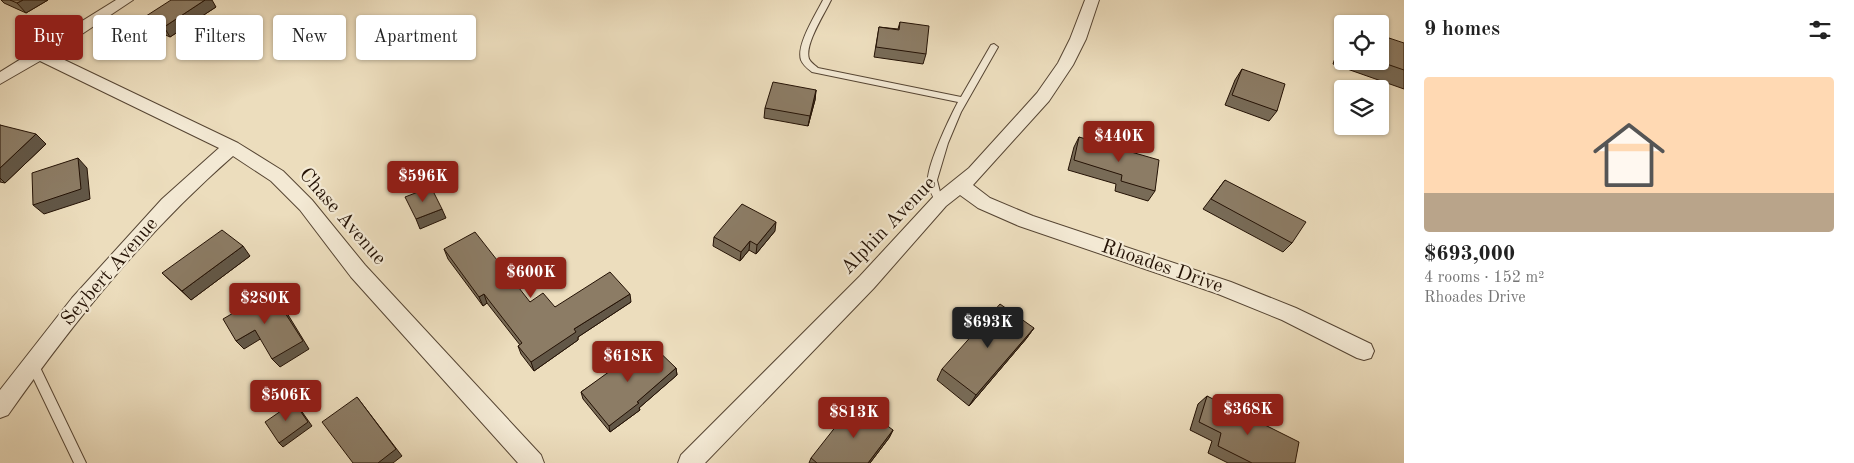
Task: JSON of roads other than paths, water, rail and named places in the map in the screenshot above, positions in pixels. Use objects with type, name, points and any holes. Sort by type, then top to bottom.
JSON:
[{"type":"street","points":[[83,27],[126,0]]},
{"type":"street","name":"Alphin Avenue","points":[[689,463],[867,282],[940,201],[975,173],[1043,97],[1065,65],[1078,39],[1092,0]]},
{"type":"street","points":[[0,79],[30,60]]},
{"type":"street","name":"Chase Avenue","points":[[51,60],[232,147],[277,176],[306,205],[358,271],[534,463]]},
{"type":"street","name":"Seybert Avenue","points":[[0,408],[32,363],[113,264],[202,172],[232,147]]},
{"type":"street","name":"Rhoades Drive","points":[[960,185],[984,203],[1026,221],[1224,288],[1288,314],[1364,351]]},
{"type":"lane","points":[[827,0],[805,48],[804,57],[815,70],[964,100]]},
{"type":"lane","points":[[940,201],[932,180],[943,143],[964,100],[994,47]]},
{"type":"lane","points":[[32,363],[80,463]]}]
